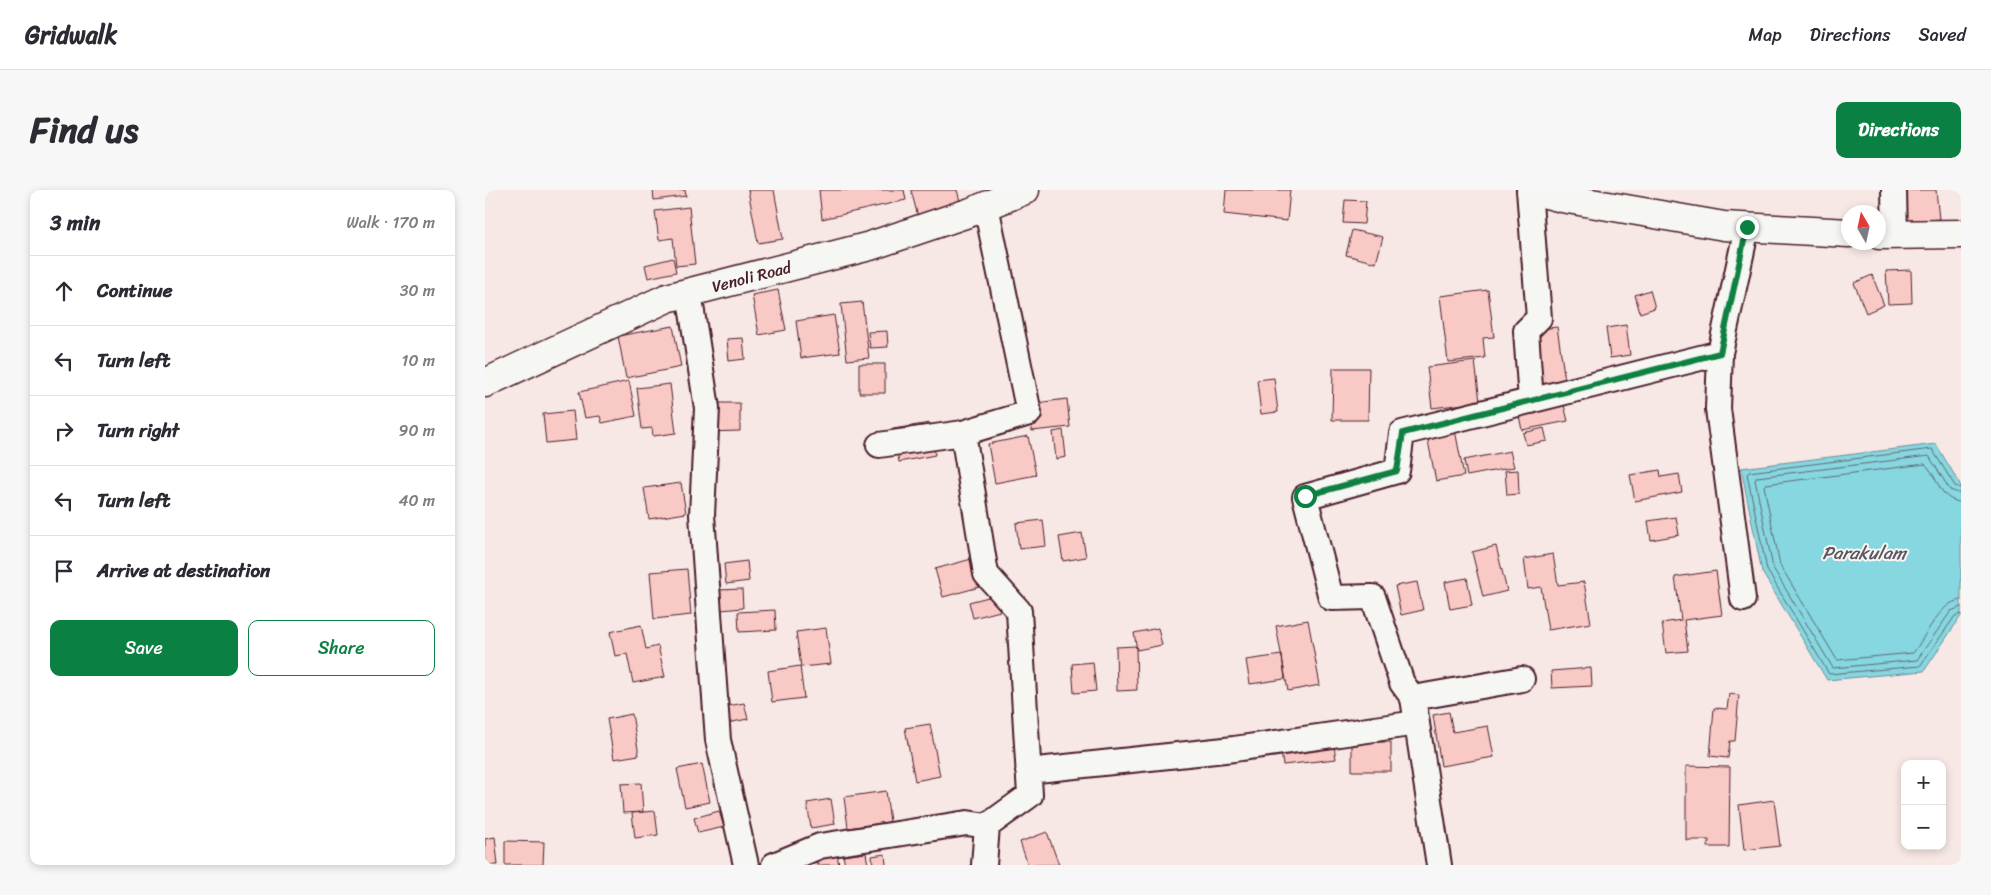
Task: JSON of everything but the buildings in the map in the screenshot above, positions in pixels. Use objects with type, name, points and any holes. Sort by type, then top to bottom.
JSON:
[{"type":"street","name":"Venoli Road","points":[[485,383],[667,298],[870,246],[986,206],[1025,190]]},
{"type":"street","points":[[1531,401],[1526,331],[1539,318],[1530,190],[1571,200],[1724,226],[1841,233]]},
{"type":"street","points":[[1894,190],[1887,235],[1961,234]]},
{"type":"street","points":[[879,444],[963,433],[1029,413],[986,206]]},
{"type":"street","points":[[1743,598],[1718,409],[1720,353],[1747,227]]},
{"type":"street","points":[[689,293],[707,408],[702,514],[719,740],[746,865]]},
{"type":"street","points":[[1439,865],[1413,698],[1402,683],[1373,597],[1331,598],[1305,496],[1397,471],[1403,433],[1720,353]]},
{"type":"street","points":[[774,865],[820,846],[967,823],[987,826],[1030,795],[1019,611],[986,574],[963,433]]},
{"type":"street","points":[[1413,698],[1522,679]]},
{"type":"street","points":[[1028,771],[1234,749],[1417,723]]},
{"type":"street","points":[[984,865],[987,826]]},
{"type":"water","name":"Parakulam","points":[[1936,444],[1961,486],[1961,616],[1924,671],[1827,680],[1762,572],[1741,468]]},
{"type":"route","points":[[1305,496],[1397,471],[1403,433],[1720,353],[1747,227]]}]
